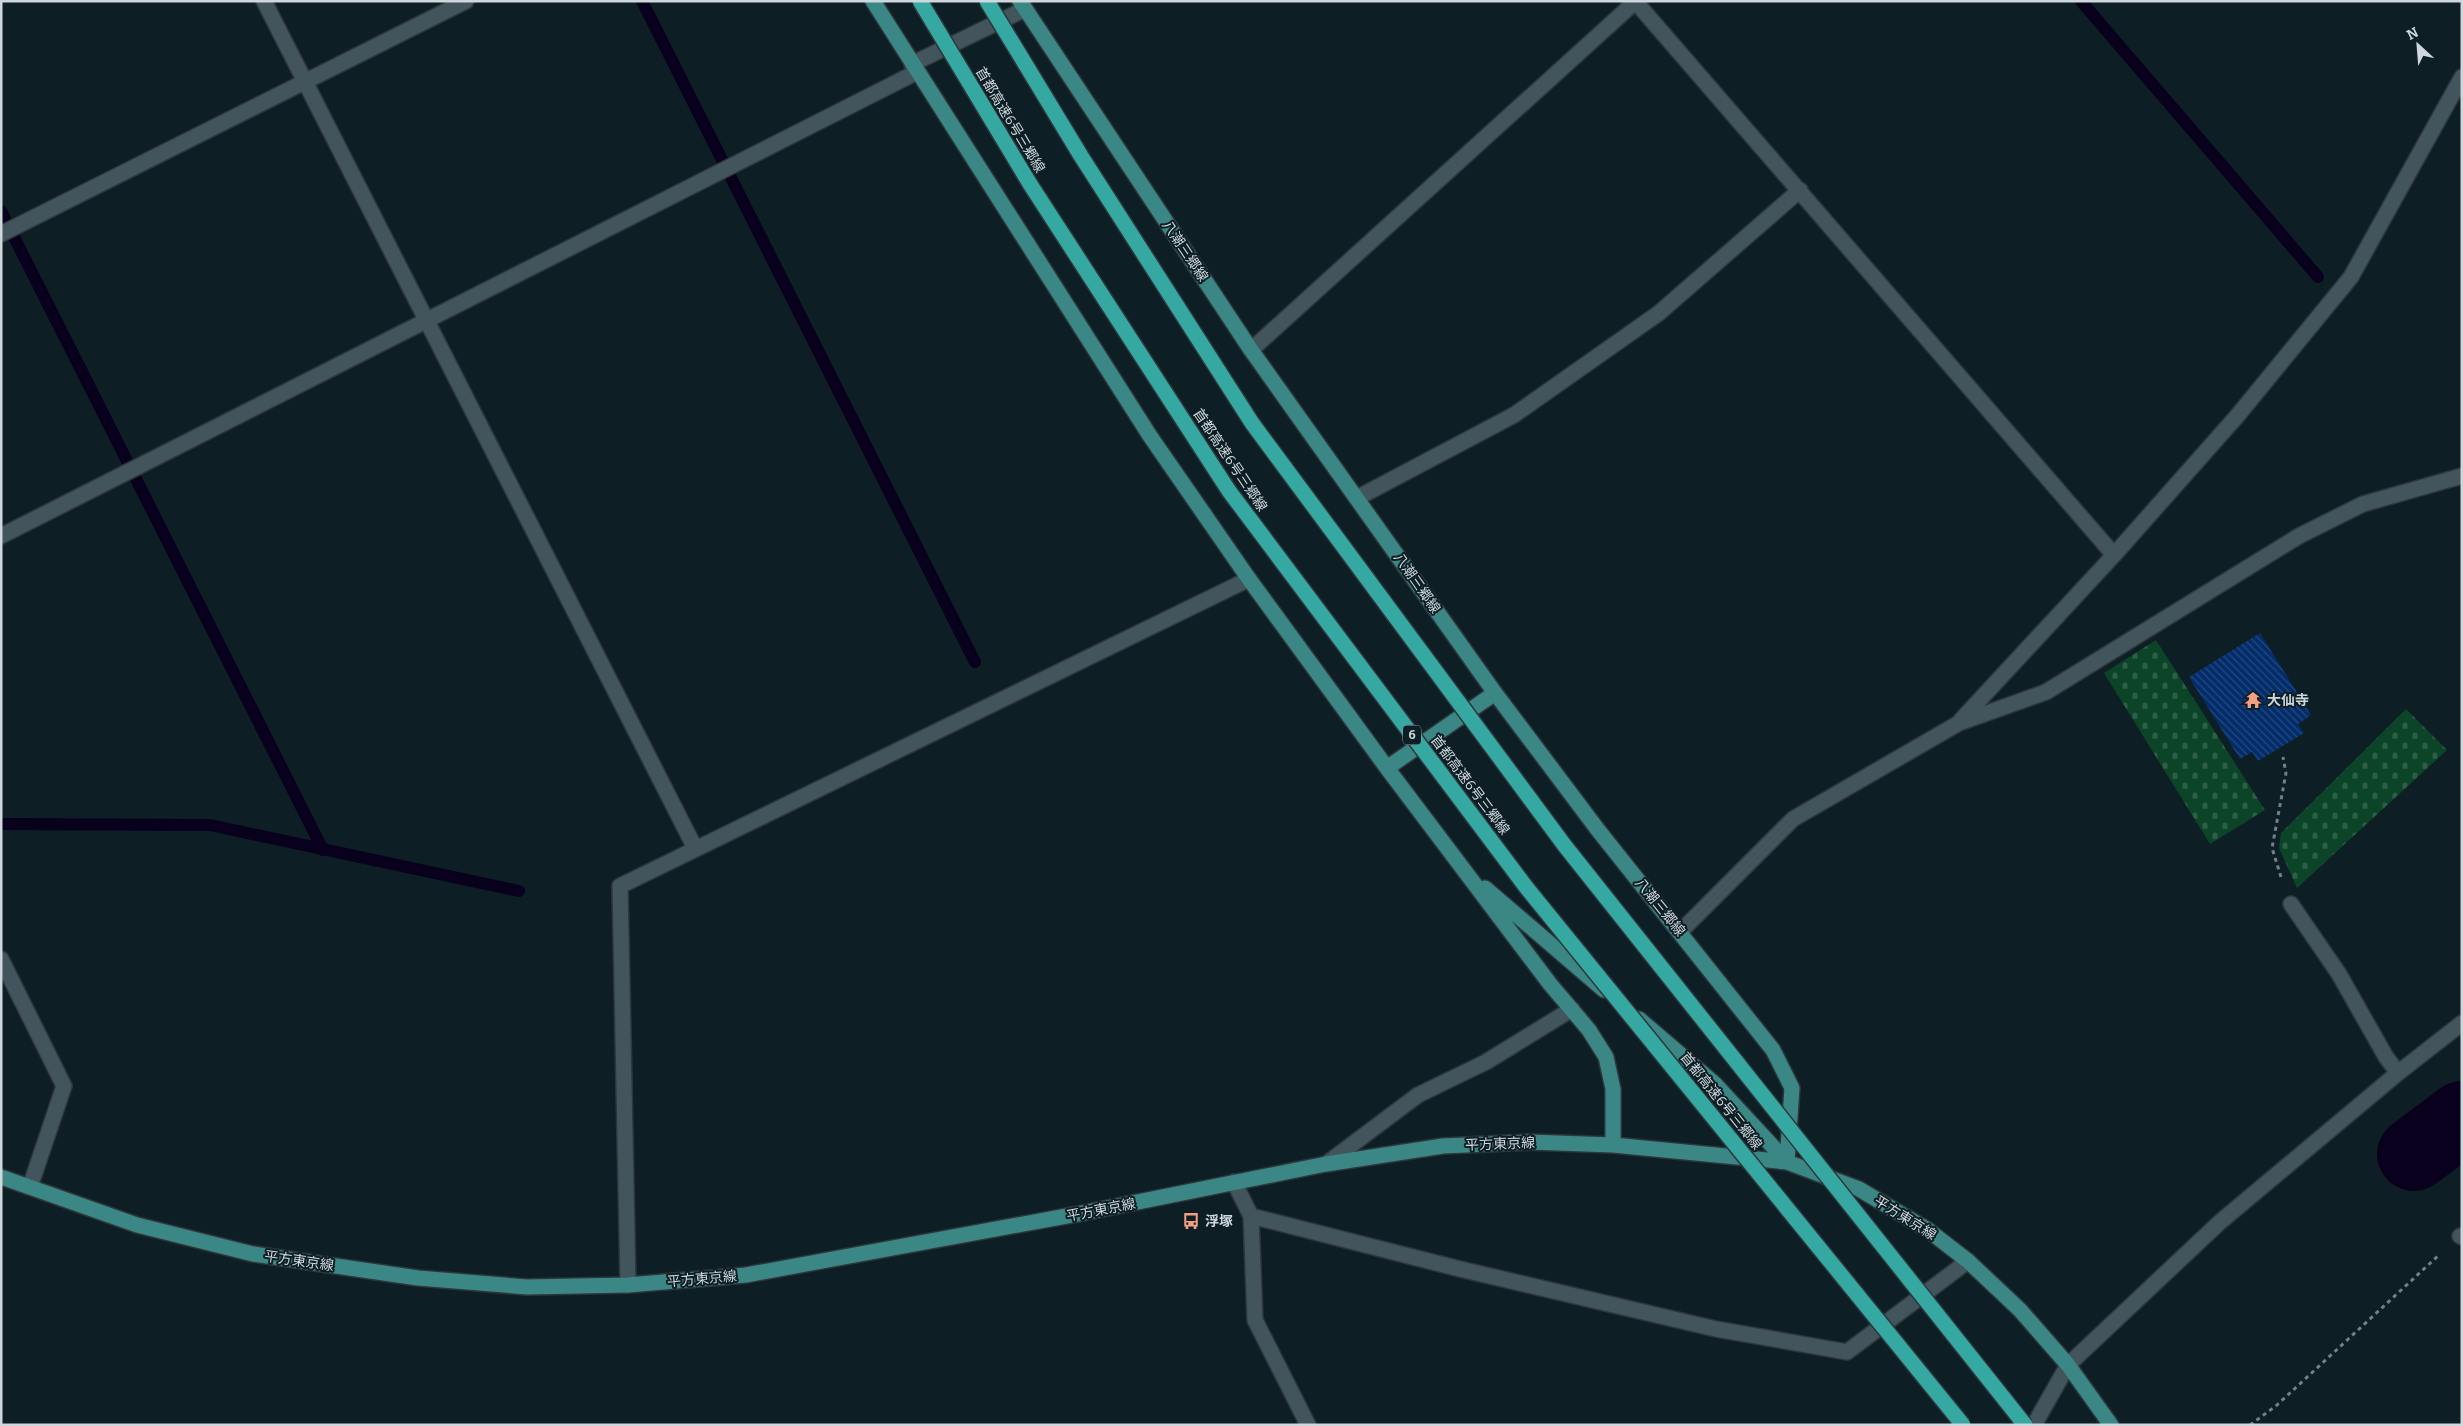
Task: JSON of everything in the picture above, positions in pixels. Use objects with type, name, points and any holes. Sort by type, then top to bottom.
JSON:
[{"type":"highway","name":"首都高速6号三郷線","points":[[920,1],[1030,184],[1229,491],[1526,887],[1963,1425]]},
{"type":"highway","points":[[987,1],[1081,156],[1252,423],[1565,846],[2025,1425]]},
{"type":"main road","points":[[873,1],[1150,436],[1249,579],[1463,869],[1590,1030],[1606,1057],[1613,1090],[1613,1145]]},
{"type":"main road","name":"八潮三郷線","points":[[1022,5],[1251,350],[1495,693],[1598,830],[1774,1050],[1792,1088],[1787,1162]]},
{"type":"main road","points":[[1387,768],[1495,693]]},
{"type":"main road","points":[[1463,869],[1715,1084],[1787,1162]]},
{"type":"main road","name":"平方東京線","points":[[1,1177],[138,1225],[253,1254],[418,1278],[527,1286],[628,1285],[746,1275],[1073,1215],[1326,1164],[1443,1146],[1529,1142],[1613,1145],[1787,1162],[1860,1189],[1928,1230],[1968,1261],[2020,1310],[2068,1365],[2111,1425]]},
{"type":"street","points":[[264,1],[695,848]]},
{"type":"street","points":[[1,234],[305,84],[466,1]]},
{"type":"street","points":[[1251,350],[1635,1],[2114,555]]},
{"type":"street","points":[[1,536],[915,68],[1022,5]]},
{"type":"street","points":[[1959,723],[2114,555],[2238,415],[2351,277],[2462,77]]},
{"type":"street","points":[[1357,498],[1514,416],[1658,313],[1800,190]]},
{"type":"street","points":[[1680,932],[1793,819],[1959,723],[2046,692],[2299,536],[2363,504],[2462,476]]},
{"type":"street","points":[[628,1285],[620,886],[1249,579]]},
{"type":"street","points":[[2291,904],[2339,974],[2386,1057],[2398,1073]]},
{"type":"street","points":[[1,959],[64,1086],[30,1187]]},
{"type":"street","points":[[1326,1164],[1418,1096],[1486,1062],[1572,1009]]},
{"type":"street","points":[[2034,1425],[2068,1365],[2220,1222],[2398,1073],[2462,1023]]},
{"type":"street","points":[[1234,1182],[1251,1216],[1255,1320],[1308,1425]]},
{"type":"street","points":[[1251,1216],[1460,1269],[1716,1329],[1847,1352],[1968,1261]]},
{"type":"path","points":[[2283,757],[2286,773],[2272,848],[2283,885]]},
{"type":"path","points":[[2250,1425],[2277,1406],[2461,1236]]},
{"type":"green space","points":[[2156,640],[2265,810],[2210,844],[2104,673]]},
{"type":"green space","points":[[2406,709],[2447,750],[2297,888],[2279,848],[2281,833]]},
{"type":"building","points":[[2260,633],[2311,715],[2298,724],[2304,733],[2258,761],[2252,752],[2240,759],[2189,677]]},
{"type":"waterway","points":[[642,1],[975,662]]},
{"type":"waterway","points":[[2081,1],[2318,277]]},
{"type":"waterway","points":[[1,211],[323,850]]},
{"type":"waterway","points":[[1,824],[210,825],[519,891]]},
{"type":"waterway","points":[[2414,1154],[2462,1118]]},
{"type":"place","name":"大仙寺","points":[[2253,700]]},
{"type":"place","name":"浮塚","points":[[1191,1221]]}]
